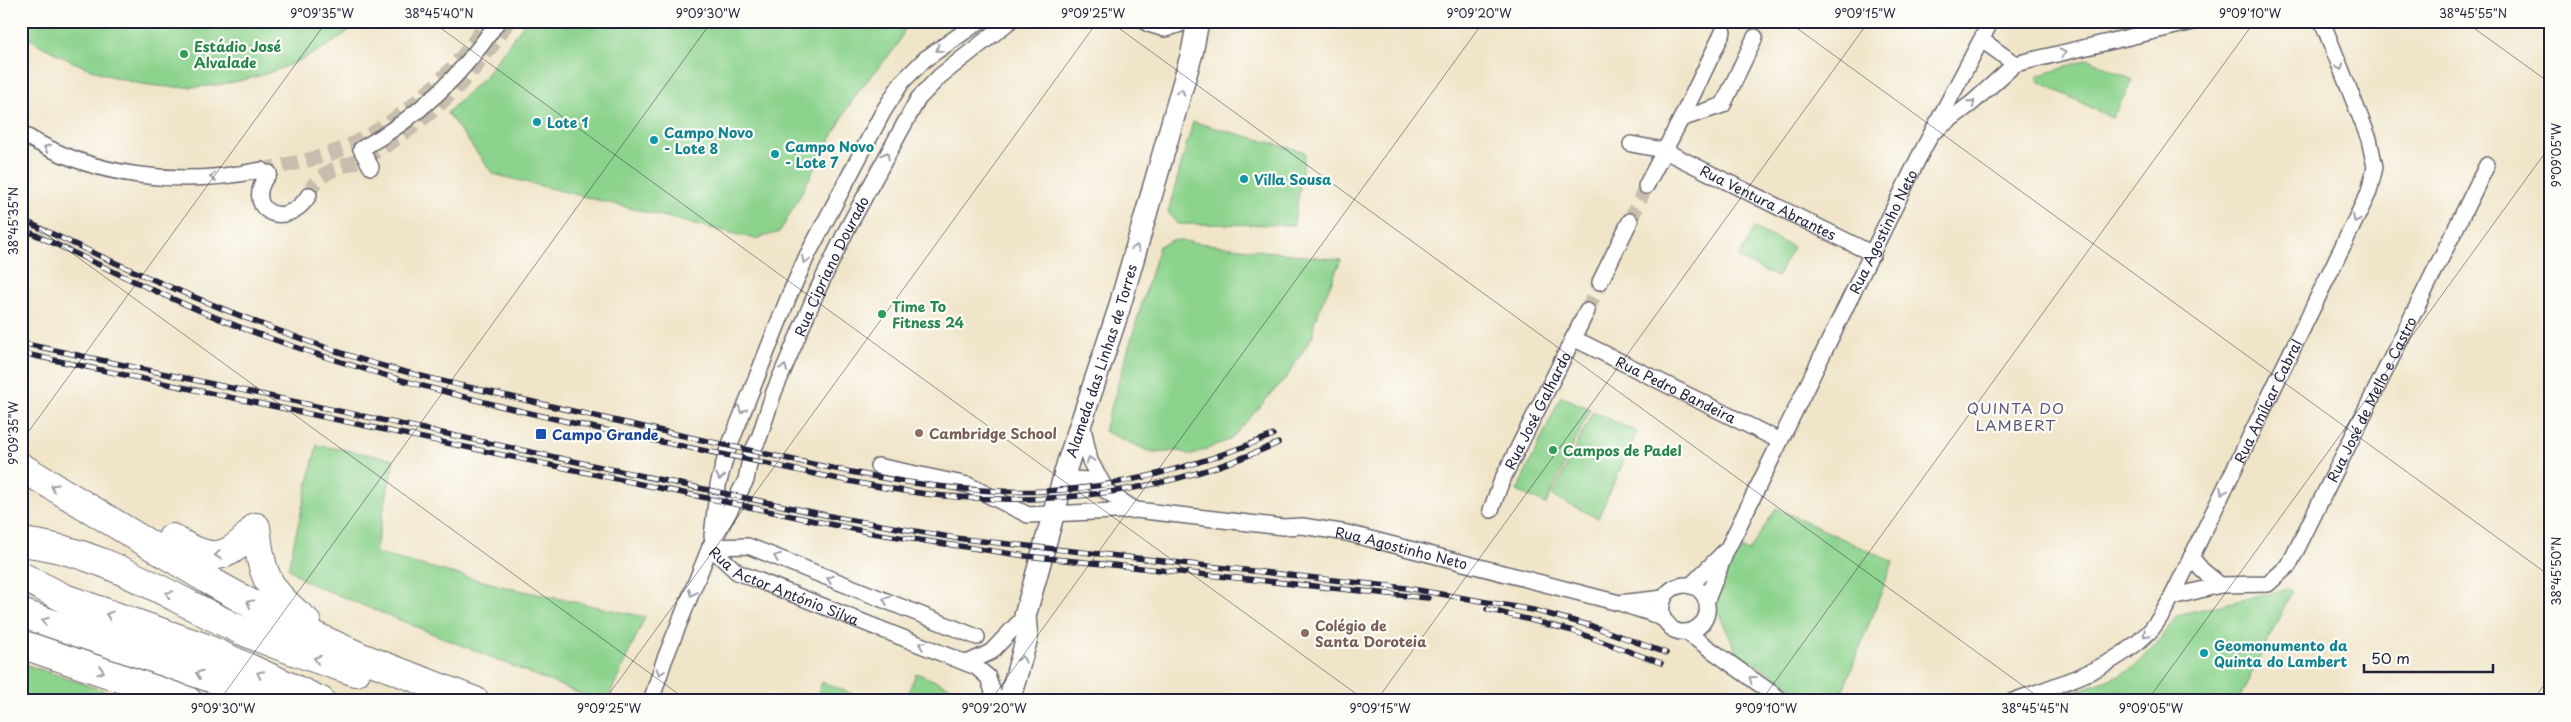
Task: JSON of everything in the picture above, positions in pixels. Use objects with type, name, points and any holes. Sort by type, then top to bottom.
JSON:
[{"type":"highway","points":[[21,467],[286,623],[341,649],[475,701]]},
{"type":"highway","points":[[87,507],[143,520],[204,556],[226,554],[246,539],[256,528],[264,574],[271,589],[298,615],[341,649]]},
{"type":"highway","points":[[26,543],[76,551],[102,560],[244,632],[300,654],[368,676],[449,691]]},
{"type":"highway","points":[[21,576],[45,590],[80,604],[203,647],[321,701]]},
{"type":"highway","points":[[21,612],[278,701]]},
{"type":"highway","points":[[21,644],[188,701]]},
{"type":"main road","points":[[1150,21],[1165,26],[1180,21]]},
{"type":"main road","name":"Alameda das Linhas de Torres","points":[[1010,701],[1027,638],[1025,616],[1058,504],[1068,462],[1118,312],[1189,62],[1198,21]]},
{"type":"street","points":[[371,167],[361,149],[384,136],[432,100],[471,58],[498,21]]},
{"type":"street","name":"Rua Cipriano Dourado","points":[[710,547],[718,485],[726,452],[788,296],[807,256],[883,112],[902,82],[925,59],[980,21]]},
{"type":"street","name":"Rua Cipriano Dourado","points":[[651,701],[664,661],[710,547],[746,480],[751,454],[759,438],[774,392],[817,291],[902,126],[926,90],[1010,21]]},
{"type":"street","points":[[1933,132],[1991,21]]},
{"type":"street","name":"Rua Agostinho Neto","points":[[1690,586],[1728,548],[1933,132],[1972,104],[2015,64],[2198,21]]},
{"type":"street","name":"Rua Amílcar Cabral","points":[[2013,701],[2076,678],[2119,659],[2150,631],[2172,598],[2369,192],[2374,167],[2369,139],[2322,21]]},
{"type":"street","points":[[1646,186],[1663,150],[1681,120],[1723,32]]},
{"type":"street","points":[[1681,120],[1723,105],[1755,37]]},
{"type":"street","points":[[1982,40],[2015,64]]},
{"type":"street","points":[[21,133],[60,154],[117,172],[165,178],[200,178],[236,176],[265,171],[258,192],[263,206],[277,214],[290,214],[298,209],[309,194]]},
{"type":"street","name":"Rua Ventura Abrantes","points":[[1631,144],[1663,150],[1873,254]]},
{"type":"street","name":"Rua José de Mello e Castro","points":[[2172,598],[2220,585],[2268,584],[2289,565],[2487,165]]},
{"type":"street","points":[[1600,282],[1630,221]]},
{"type":"street","name":"Rua José Galhardo","points":[[1492,510],[1502,480],[1587,311]]},
{"type":"street","name":"Rua Pedro Bandeira","points":[[1572,338],[1780,441]]},
{"type":"street","name":"Rua Agostinho Neto","points":[[1082,421],[1090,461],[1096,474],[1110,494]]},
{"type":"street","points":[[878,466],[968,485],[1028,515],[1058,504]]},
{"type":"street","name":"Rua Agostinho Neto","points":[[1136,510],[1098,484],[1078,478],[1067,482],[1058,504],[1136,510],[1347,533],[1619,603],[1664,598]]},
{"type":"street","name":"Rua Actor António Silva","points":[[710,547],[748,546],[978,637]]},
{"type":"street","name":"Rua Actor António Silva","points":[[710,547],[737,572],[967,663],[988,677],[996,701]]},
{"type":"street","points":[[1686,632],[1698,628],[1707,616],[1707,600],[1728,548]]},
{"type":"street","points":[[2191,557],[2202,570],[2220,585]]},
{"type":"street","points":[[1663,620],[1661,605],[1664,598],[1674,587],[1690,586],[1697,588],[1707,600]]},
{"type":"street","points":[[1619,603],[1663,620],[1675,630],[1686,632],[1783,701]]},
{"type":"street","points":[[967,663],[991,652],[1025,616]]},
{"type":"street","points":[[1703,623],[1722,657]]},
{"type":"green space","name":"Estádio José Alvalade","points":[[21,21],[361,21],[338,39],[312,54],[256,77],[196,87],[166,87],[137,83],[106,75],[63,57],[22,34]]},
{"type":"green space","points":[[526,21],[909,21],[896,47],[857,93],[847,109],[780,232],[755,239],[493,174],[447,113],[485,76]]},
{"type":"green space","points":[[2089,59],[2133,80],[2112,118],[2038,81],[2038,76]]},
{"type":"green space","points":[[1193,122],[1305,152],[1294,225],[1177,224],[1168,212]]},
{"type":"green space","points":[[1754,228],[1793,247],[1777,277],[1739,258]]},
{"type":"green space","points":[[1173,240],[1341,260],[1314,322],[1313,335],[1288,375],[1231,439],[1192,455],[1179,451],[1153,453],[1104,431],[1159,246]]},
{"type":"green space","name":"Campos de Padel","points":[[1561,396],[1590,409],[1546,504],[1517,491]]},
{"type":"green space","points":[[1593,411],[1637,432],[1598,518],[1552,496]]},
{"type":"green space","points":[[317,445],[394,459],[375,553],[509,588],[645,617],[607,701],[598,701],[306,582],[288,568]]},
{"type":"green space","points":[[1776,508],[1893,562],[1839,701],[1814,701],[1736,651],[1715,605],[1736,547],[1749,551]]},
{"type":"green space","name":"Geomonumento da Quinta do Lambert","points":[[2289,589],[2292,591],[2238,701],[2041,701],[2101,682],[2132,668],[2157,643],[2177,615]]},
{"type":"green space","points":[[21,663],[135,701],[22,701]]},
{"type":"green space","points":[[916,673],[982,700],[982,701],[905,701]]},
{"type":"green space","points":[[822,682],[870,701],[815,701]]},
{"type":"tunnel","points":[[261,170],[308,160],[342,149],[392,121],[411,107],[446,75],[488,21]]},
{"type":"tunnel","points":[[309,195],[312,187],[323,175],[360,160],[418,123],[468,76],[508,21]]},
{"type":"tunnel","points":[[1630,221],[1646,186]]},
{"type":"tunnel","points":[[1587,311],[1600,282]]},
{"type":"railway","points":[[21,219],[188,295],[273,329],[379,365],[614,420],[880,478],[963,489],[1004,491],[1075,489],[1162,473],[1218,456],[1273,435]]},
{"type":"railway","points":[[21,228],[200,311],[261,335],[370,371],[537,415],[884,488],[944,496],[987,499],[1030,499],[1072,496],[1115,491],[1198,473],[1278,443]]},
{"type":"railway","points":[[21,343],[835,517],[955,538],[1406,588],[1533,610],[1592,626],[1666,653]]},
{"type":"railway","points":[[21,353],[872,533],[1026,556],[1428,598]]},
{"type":"railway","points":[[1487,609],[1573,631],[1661,663]]},
{"type":"place","name":"Estádio José Alvalade","points":[[184,54]]},
{"type":"place","name":"Lote 1","points":[[537,122]]},
{"type":"place","name":"Campo Novo - Lote 8","points":[[654,140]]},
{"type":"place","name":"Campo Novo - Lote 7","points":[[775,154]]},
{"type":"place","name":"Villa Sousa","points":[[1244,179]]},
{"type":"place","name":"Time To Fitness 24","points":[[882,314]]},
{"type":"place","name":"Cambridge School","points":[[919,433]]},
{"type":"place","name":"Campo Grande","points":[[541,434]]},
{"type":"place","name":"Campos de Padel","points":[[1553,450]]},
{"type":"place","name":"Colégio de Santa Doroteia","points":[[1305,633]]},
{"type":"place","name":"Geomonumento da Quinta do Lambert","points":[[2204,653]]},
{"type":"district","name":"QUINTA DO LAMBERT","points":[[2016,416]]}]
